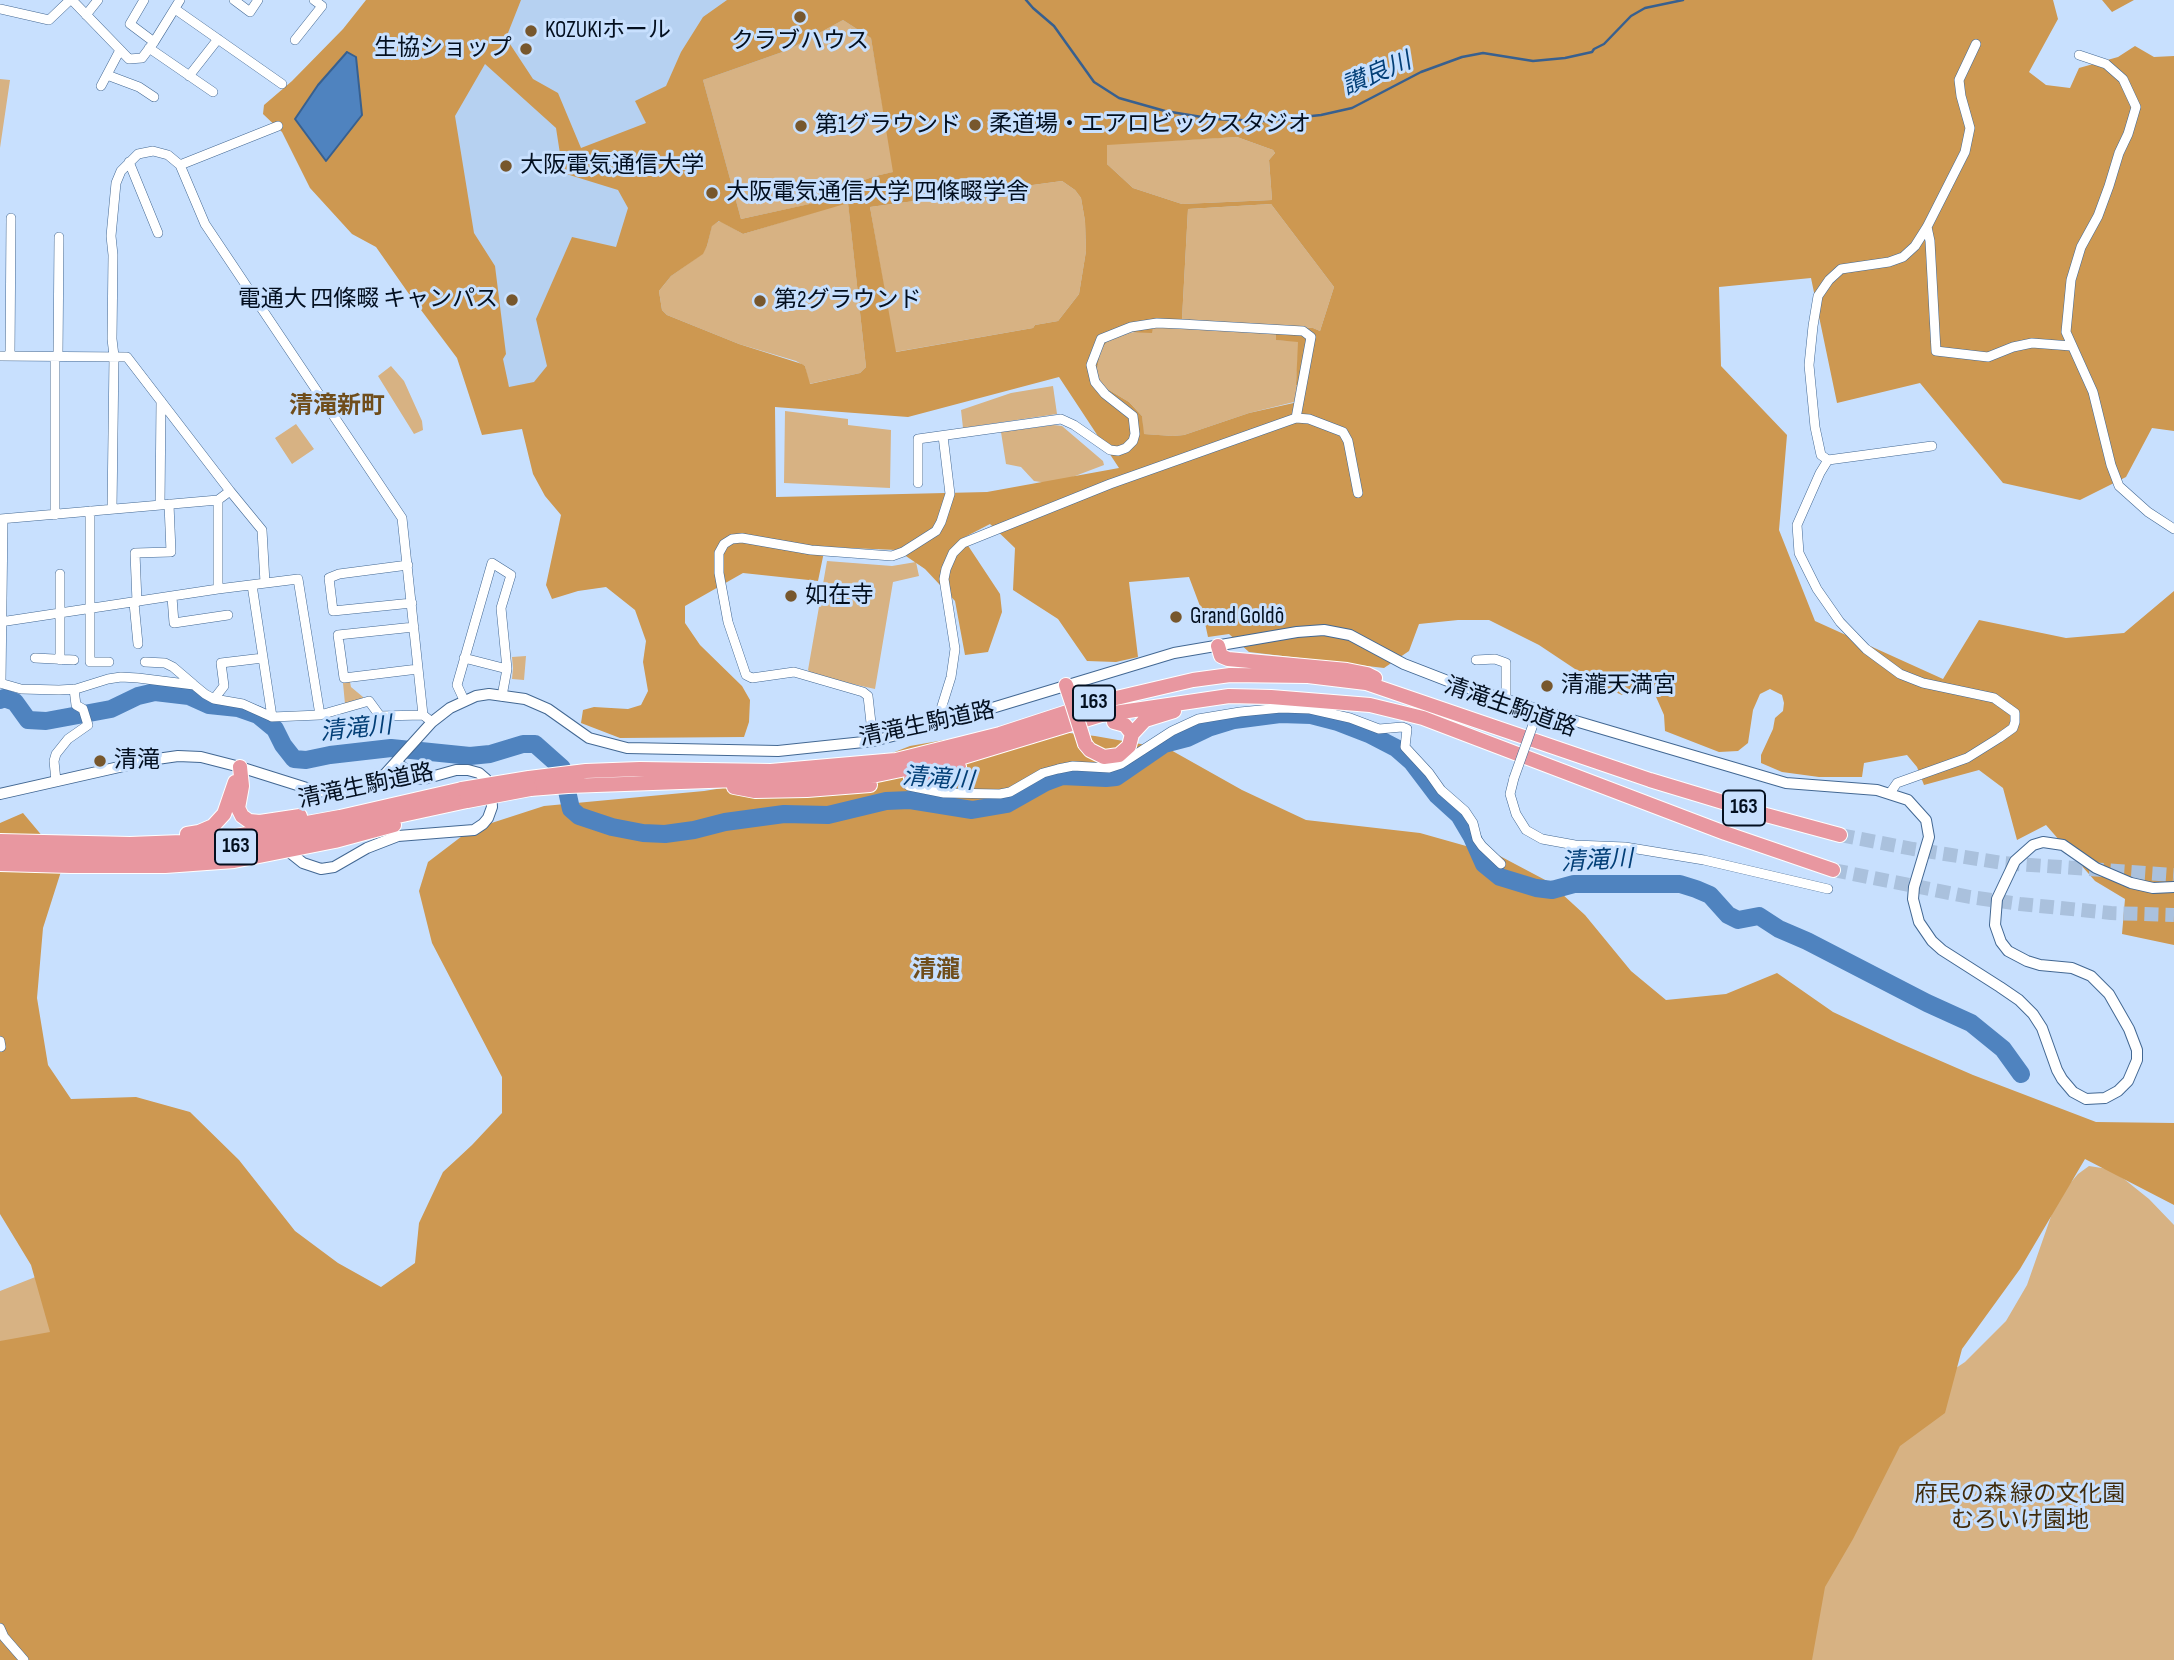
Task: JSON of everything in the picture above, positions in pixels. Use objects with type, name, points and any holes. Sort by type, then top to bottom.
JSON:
[{"type":"highway","name":"163","points":[[1218,646],[1220,656],[1228,659],[1324,667],[1367,674],[1418,701]]},
{"type":"highway","name":"清滝生駒道路","points":[[0,841],[182,842],[236,836],[285,829],[401,803],[530,784],[586,771],[771,771],[896,761],[1000,734],[1095,703],[1193,680],[1230,675],[1308,677],[1366,683],[1650,780],[1840,835]]},
{"type":"highway","points":[[1066,685],[1085,744],[1097,754],[1111,757],[1124,751],[1129,746],[1132,734],[1145,720],[1174,711]]},
{"type":"highway","name":"清滝生駒道路","points":[[530,784],[568,786],[877,775],[963,757],[1101,715],[1229,696],[1271,697],[1370,705],[1423,718],[1725,833],[1833,870]]},
{"type":"highway","points":[[705,782],[755,791],[807,790],[908,780],[1114,722],[1174,711],[1253,702],[1271,697]]},
{"type":"highway","points":[[1114,722],[1125,725],[1132,734]]},
{"type":"highway","points":[[240,767],[242,786],[238,808],[242,816],[249,821],[260,822],[401,803]]},
{"type":"highway","points":[[102,843],[199,832],[213,826],[224,814],[240,767]]},
{"type":"highway","name":"清滝生駒道路","points":[[0,854],[178,853],[264,845],[443,805],[465,795]]},
{"type":"highway","points":[[0,864],[165,866],[234,861],[363,834],[413,819],[443,805]]},
{"type":"street","points":[[0,9],[49,20],[71,0],[129,59],[142,58],[180,0]]},
{"type":"street","points":[[86,15],[98,0]]},
{"type":"street","points":[[144,0],[130,24],[189,76],[213,92]]},
{"type":"street","points":[[234,0],[250,12],[258,0]]},
{"type":"street","points":[[295,40],[322,6],[314,0]]},
{"type":"street","points":[[0,1],[15,12]]},
{"type":"street","points":[[175,9],[282,84]]},
{"type":"street","points":[[189,76],[218,39]]},
{"type":"street","points":[[1932,446],[1828,460],[1821,455],[1815,427],[1809,365],[1813,326],[1818,296],[1841,269],[1889,262],[1903,257],[1915,246],[1927,227],[1965,152],[1970,128],[1959,80],[1976,44]]},
{"type":"street","points":[[101,86],[120,50]]},
{"type":"street","points":[[2079,55],[2106,64],[2123,79],[2136,107],[2098,216],[2081,247],[2071,280],[2066,332],[2093,392],[2111,465],[2119,486],[2148,512],[2174,529]]},
{"type":"street","points":[[107,75],[139,87],[154,97]]},
{"type":"street","points":[[180,165],[278,126]]},
{"type":"street","points":[[111,509],[114,356],[111,340],[111,236],[116,183],[121,171],[138,153],[153,151],[169,155],[180,165],[205,224],[402,518],[418,669],[427,723]]},
{"type":"street","points":[[129,162],[158,233]]},
{"type":"street","points":[[11,218],[5,356],[127,357],[261,530],[265,583]]},
{"type":"street","points":[[1927,227],[1936,351],[1988,358],[2013,347],[2032,343],[2071,346]]},
{"type":"street","points":[[55,515],[59,237]]},
{"type":"street","points":[[918,483],[918,439],[1061,418],[1110,450],[1126,448],[1133,442],[1135,434],[1133,416],[1105,394],[1096,382],[1090,365],[1101,339],[1130,327],[1157,323],[1303,331],[1311,337],[1296,418]]},
{"type":"street","points":[[138,645],[135,553],[171,552],[165,504],[161,401]]},
{"type":"street","points":[[936,725],[951,677],[955,649],[944,579],[953,553],[963,542],[1110,484],[1296,418],[1309,419],[1343,432],[1348,441],[1358,493]]},
{"type":"street","points":[[873,741],[868,696],[863,692],[794,672],[752,678],[746,675],[728,622],[719,573],[719,552],[724,544],[742,538],[811,550],[892,556],[903,552],[936,531],[941,522],[950,494],[943,436]]},
{"type":"street","points":[[1828,460],[1797,525],[1800,553],[1817,589],[1840,622],[1866,649],[1900,674],[1923,683],[1994,698],[2015,713],[2012,728],[1999,738],[1967,758],[1897,783],[1890,793]]},
{"type":"street","points":[[194,685],[121,677],[74,690],[21,689],[0,683],[2,519],[218,500],[230,491]]},
{"type":"street","points":[[218,500],[218,589]]},
{"type":"street","points":[[90,511],[90,662],[109,662]]},
{"type":"street","points":[[464,701],[457,685],[492,563],[512,575],[501,608],[507,669],[502,695]]},
{"type":"street","points":[[408,565],[339,574],[329,578],[333,611],[412,603]]},
{"type":"street","points":[[60,575],[60,660]]},
{"type":"street","points":[[1,622],[298,579],[320,715]]},
{"type":"street","points":[[252,585],[272,717]]},
{"type":"street","points":[[172,597],[174,623],[228,615]]},
{"type":"street","points":[[414,627],[338,635],[344,678],[418,669]]},
{"type":"street","points":[[0,794],[178,756],[201,757],[333,793],[352,790],[370,783],[399,760],[427,723],[464,701],[489,694],[524,699],[548,709],[590,738],[627,748],[778,751],[873,741],[936,725],[1174,653],[1313,630],[1349,635],[1404,664],[1506,699],[1536,715],[1786,783],[1877,790],[1909,800],[1920,812],[1928,828],[1929,837],[1913,899],[1924,931],[1942,950],[2019,1000],[2033,1013],[2042,1028],[2062,1079],[2073,1092],[2086,1099],[2105,1098],[2129,1081],[2137,1060],[2137,1050],[2129,1029],[2109,994],[2091,976],[2071,968],[2040,965],[2008,951],[2001,942],[1996,925],[1997,899],[2015,861],[2033,845],[2043,842],[2063,845],[2096,868],[2131,883],[2153,888],[2174,887]]},
{"type":"street","points":[[35,658],[74,660]]},
{"type":"street","points":[[214,699],[224,686],[221,663],[263,658]]},
{"type":"street","points":[[464,658],[507,669]]},
{"type":"street","points":[[1476,660],[1495,659],[1506,663],[1506,699]]},
{"type":"street","points":[[145,662],[165,663],[214,699],[243,704],[272,717],[320,715],[369,701],[380,716],[427,723]]},
{"type":"street","points":[[57,781],[54,761],[56,754],[68,739],[88,725],[83,709],[76,705],[74,690]]},
{"type":"street","points":[[908,780],[909,786],[944,793],[1000,794],[1010,792],[1058,769],[1073,766],[1109,768],[1121,765],[1172,731],[1198,719],[1281,708],[1310,709],[1343,716],[1379,729],[1402,727],[1407,730],[1405,747],[1429,772],[1441,790],[1465,811],[1473,823],[1477,839],[1501,863]]},
{"type":"street","points":[[1536,715],[1510,794],[1516,814],[1527,830],[1542,839],[1575,845],[1625,847],[1704,860],[1828,889]]},
{"type":"street","points":[[288,851],[303,863],[321,869],[334,867],[368,848],[398,836],[474,830],[488,818],[492,807],[491,790],[486,779],[479,773],[456,770],[424,779],[417,778],[399,760]]},
{"type":"street","points":[[313,866],[312,853],[315,846]]},
{"type":"street","points":[[0,1629],[24,1660]]},
{"type":"shaded area","points":[[366,0],[521,0],[506,38],[533,79],[558,93],[581,148],[646,123],[635,101],[666,86],[681,52],[703,17],[727,0],[2053,0],[2058,19],[2029,72],[2046,85],[2070,88],[2079,68],[2118,57],[2135,46],[2154,57],[2174,56],[2174,431],[2152,428],[2126,477],[2080,500],[2003,483],[1920,383],[1837,403],[1811,278],[1719,287],[1721,366],[1787,435],[1779,530],[1815,621],[1943,679],[1979,620],[2066,638],[2124,633],[2174,591],[2174,945],[2122,934],[2125,899],[2095,881],[2046,825],[2017,840],[2003,788],[1979,770],[1924,785],[1917,767],[1907,755],[1864,763],[1862,777],[1819,777],[1782,772],[1761,763],[1761,755],[1775,718],[1783,711],[1784,703],[1782,695],[1770,689],[1760,694],[1753,710],[1748,743],[1738,751],[1719,752],[1665,731],[1664,715],[1649,681],[1622,695],[1599,685],[1539,645],[1489,620],[1419,624],[1409,651],[1384,668],[1249,652],[1229,634],[1208,637],[1203,614],[1189,577],[1129,582],[1138,657],[1116,662],[1087,661],[1058,619],[1013,590],[1015,548],[990,524],[963,538],[1000,594],[1002,612],[988,652],[965,655],[955,601],[925,569],[897,550],[825,547],[818,581],[743,573],[685,606],[685,623],[700,645],[742,686],[750,700],[749,722],[744,737],[620,738],[581,723],[583,710],[594,707],[628,709],[641,705],[648,691],[643,662],[646,641],[635,610],[606,587],[578,591],[552,599],[546,585],[561,515],[545,496],[533,474],[522,429],[482,435],[457,358],[376,247],[352,234],[310,188],[282,132],[263,114],[264,105],[292,81],[343,29]],"holes":[[[843,20],[871,38],[893,172],[821,196],[823,201],[741,219],[703,80],[788,50]],[[485,64],[556,128],[563,173],[618,190],[628,208],[616,247],[572,237],[536,319],[547,366],[534,382],[509,387],[503,359],[506,354],[495,266],[474,233],[455,116]],[[1237,137],[1275,153],[1269,160],[1272,200],[1182,204],[1133,188],[1107,164],[1107,145]],[[1062,181],[1075,190],[1081,198],[1086,251],[1079,294],[1058,321],[1035,325],[1033,328],[896,352],[870,207]],[[848,203],[866,367],[860,373],[810,384],[802,364],[739,344],[667,315],[662,310],[659,291],[671,276],[703,254],[712,226],[719,221],[743,234]],[[1271,204],[1334,287],[1320,331],[1313,328],[1182,319],[1188,209]],[[1153,327],[1276,334],[1276,340],[1298,342],[1298,402],[1249,413],[1184,435],[1144,434],[1142,416],[1129,402],[1099,382],[1097,369],[1101,350],[1107,342],[1126,332],[1152,333]],[[1059,377],[1119,468],[987,492],[776,497],[775,407],[908,417]]]},
{"type":"shaded area","name":"大阪電気通信大学 四條畷学舎","points":[[486,0],[970,0],[547,393],[511,395],[440,114]]},
{"type":"shaded area","points":[[2102,0],[2134,0],[2112,12]]},
{"type":"shaded area","points":[[1018,727],[1095,736],[1169,749],[1242,790],[1306,820],[1420,833],[1498,855],[1549,882],[1585,915],[1631,971],[1666,1000],[1726,994],[1777,973],[1833,1012],[1897,1042],[1973,1075],[2096,1122],[2174,1123],[2174,1205],[2085,1159],[2020,1269],[1962,1349],[1945,1413],[1900,1446],[1853,1539],[1825,1587],[1812,1660],[0,1660],[0,1341],[50,1332],[31,1265],[0,1214],[0,823],[23,813],[64,862],[43,928],[37,998],[48,1065],[71,1099],[136,1097],[190,1112],[239,1160],[295,1231],[338,1263],[381,1287],[415,1263],[419,1223],[443,1172],[502,1113],[502,1077],[432,943],[419,891],[428,862],[470,830],[544,806],[704,791],[856,767],[910,746]]},
{"type":"green space","name":"第1グラウンド","points":[[843,20],[871,38],[894,172],[875,176],[822,196],[824,201],[741,219],[703,80],[788,50]]},
{"type":"green space","points":[[0,79],[10,80],[0,148]]},
{"type":"green space","points":[[1237,137],[1275,153],[1269,160],[1272,200],[1182,204],[1133,188],[1107,164],[1106,144]]},
{"type":"green space","points":[[1062,181],[1081,198],[1086,251],[1079,294],[1058,321],[1035,325],[1033,328],[895,352],[870,207]]},
{"type":"green space","name":"第2グラウンド","points":[[848,202],[866,367],[860,373],[809,384],[805,366],[796,361],[739,344],[667,315],[662,310],[659,291],[671,276],[702,254],[707,246],[712,225],[720,221],[743,234]]},
{"type":"green space","points":[[1271,204],[1334,287],[1320,331],[1313,328],[1182,319],[1188,209]]},
{"type":"green space","points":[[1152,327],[1276,334],[1276,340],[1299,341],[1296,385],[1300,385],[1298,401],[1249,413],[1184,435],[1143,434],[1142,416],[1129,402],[1099,382],[1097,369],[1101,350],[1107,342],[1119,334]]},
{"type":"green space","points":[[391,366],[404,381],[422,421],[423,430],[414,434],[378,376]]},
{"type":"green space","points":[[1053,386],[1057,414],[963,428],[961,410],[1011,393]]},
{"type":"green space","points":[[785,411],[848,419],[848,425],[891,430],[890,488],[784,483]]},
{"type":"green space","points":[[296,424],[314,449],[292,464],[275,438]]},
{"type":"green space","points":[[1062,426],[1103,461],[1104,465],[1062,481],[1048,483],[1034,481],[1021,467],[1006,464],[1001,432]]},
{"type":"green space","points":[[827,561],[892,566],[916,562],[919,576],[893,582],[875,689],[812,675],[808,670]]},
{"type":"green space","points":[[526,656],[524,680],[512,679],[512,657]]},
{"type":"green space","points":[[350,682],[351,687],[363,700],[345,704],[343,683]]},
{"type":"green space","name":"府民の森 緑の文化園 むろいけ園地","points":[[2089,1166],[2108,1169],[2124,1179],[2149,1199],[2174,1225],[2174,1660],[1679,1660],[1953,1370],[1965,1362],[2006,1321],[2027,1285],[2055,1205],[2078,1174]]},
{"type":"green space","points":[[58,1268],[95,1328],[0,1347],[0,1291]]},
{"type":"water","points":[[347,52],[356,57],[362,115],[326,161],[295,119],[318,85]]},
{"type":"waterway","name":"讃良川","points":[[1026,0],[1054,26],[1094,82],[1119,98],[1165,111],[1214,119],[1265,121],[1321,115],[1352,108],[1421,72],[1462,57],[1483,53],[1533,61],[1592,52],[1604,44],[1631,16],[1645,8],[1683,0]]},
{"type":"waterway","name":"清滝川","points":[[0,700],[4,698],[15,702],[28,720],[46,721],[111,709],[138,696],[155,692],[189,696],[209,705],[238,708],[258,715],[275,729],[294,759],[306,760],[391,748],[470,756],[490,754],[523,744],[535,744],[562,768],[571,809],[579,816],[612,827],[665,834],[784,814],[828,815],[886,801],[910,800],[972,810],[1007,804],[1062,776],[1116,777],[1164,744],[1234,720],[1280,714],[1311,715],[1369,734],[1396,748],[1412,762],[1437,795],[1459,815],[1484,864],[1500,877],[1552,890],[1574,884],[1680,884],[1696,889],[1710,895],[1728,915],[1738,920],[1759,916],[1779,929],[1971,1023],[2003,1049],[2021,1074]]},
{"type":"tunnel","points":[[1840,835],[2003,863],[2174,875]]},
{"type":"tunnel","points":[[1833,870],[2020,904],[2111,913],[2174,915]]},
{"type":"place","name":"クラブハウス","points":[[800,17]]},
{"type":"place","name":"KOZUKIホール","points":[[531,31]]},
{"type":"place","name":"生協ショップ","points":[[526,49]]},
{"type":"place","name":"柔道場・エアロビックスタジオ","points":[[975,125]]},
{"type":"place","name":"第1グラウンド","points":[[801,126]]},
{"type":"place","name":"大阪電気通信大学","points":[[506,166]]},
{"type":"place","name":"大阪電気通信大学 四條畷学舎","points":[[712,193]]},
{"type":"place","name":"電通大 四條畷 キャンパス","points":[[512,300]]},
{"type":"place","name":"第2グラウンド","points":[[760,301]]},
{"type":"place","name":"如在寺","points":[[791,596]]},
{"type":"place","name":"Grand Goldô","points":[[1176,617]]},
{"type":"place","name":"清瀧天満宮","points":[[1547,686]]},
{"type":"place","name":"清滝","points":[[100,761]]},
{"type":"district","name":"清滝新町","points":[[337,407]]},
{"type":"district","name":"清瀧","points":[[936,971]]}]
